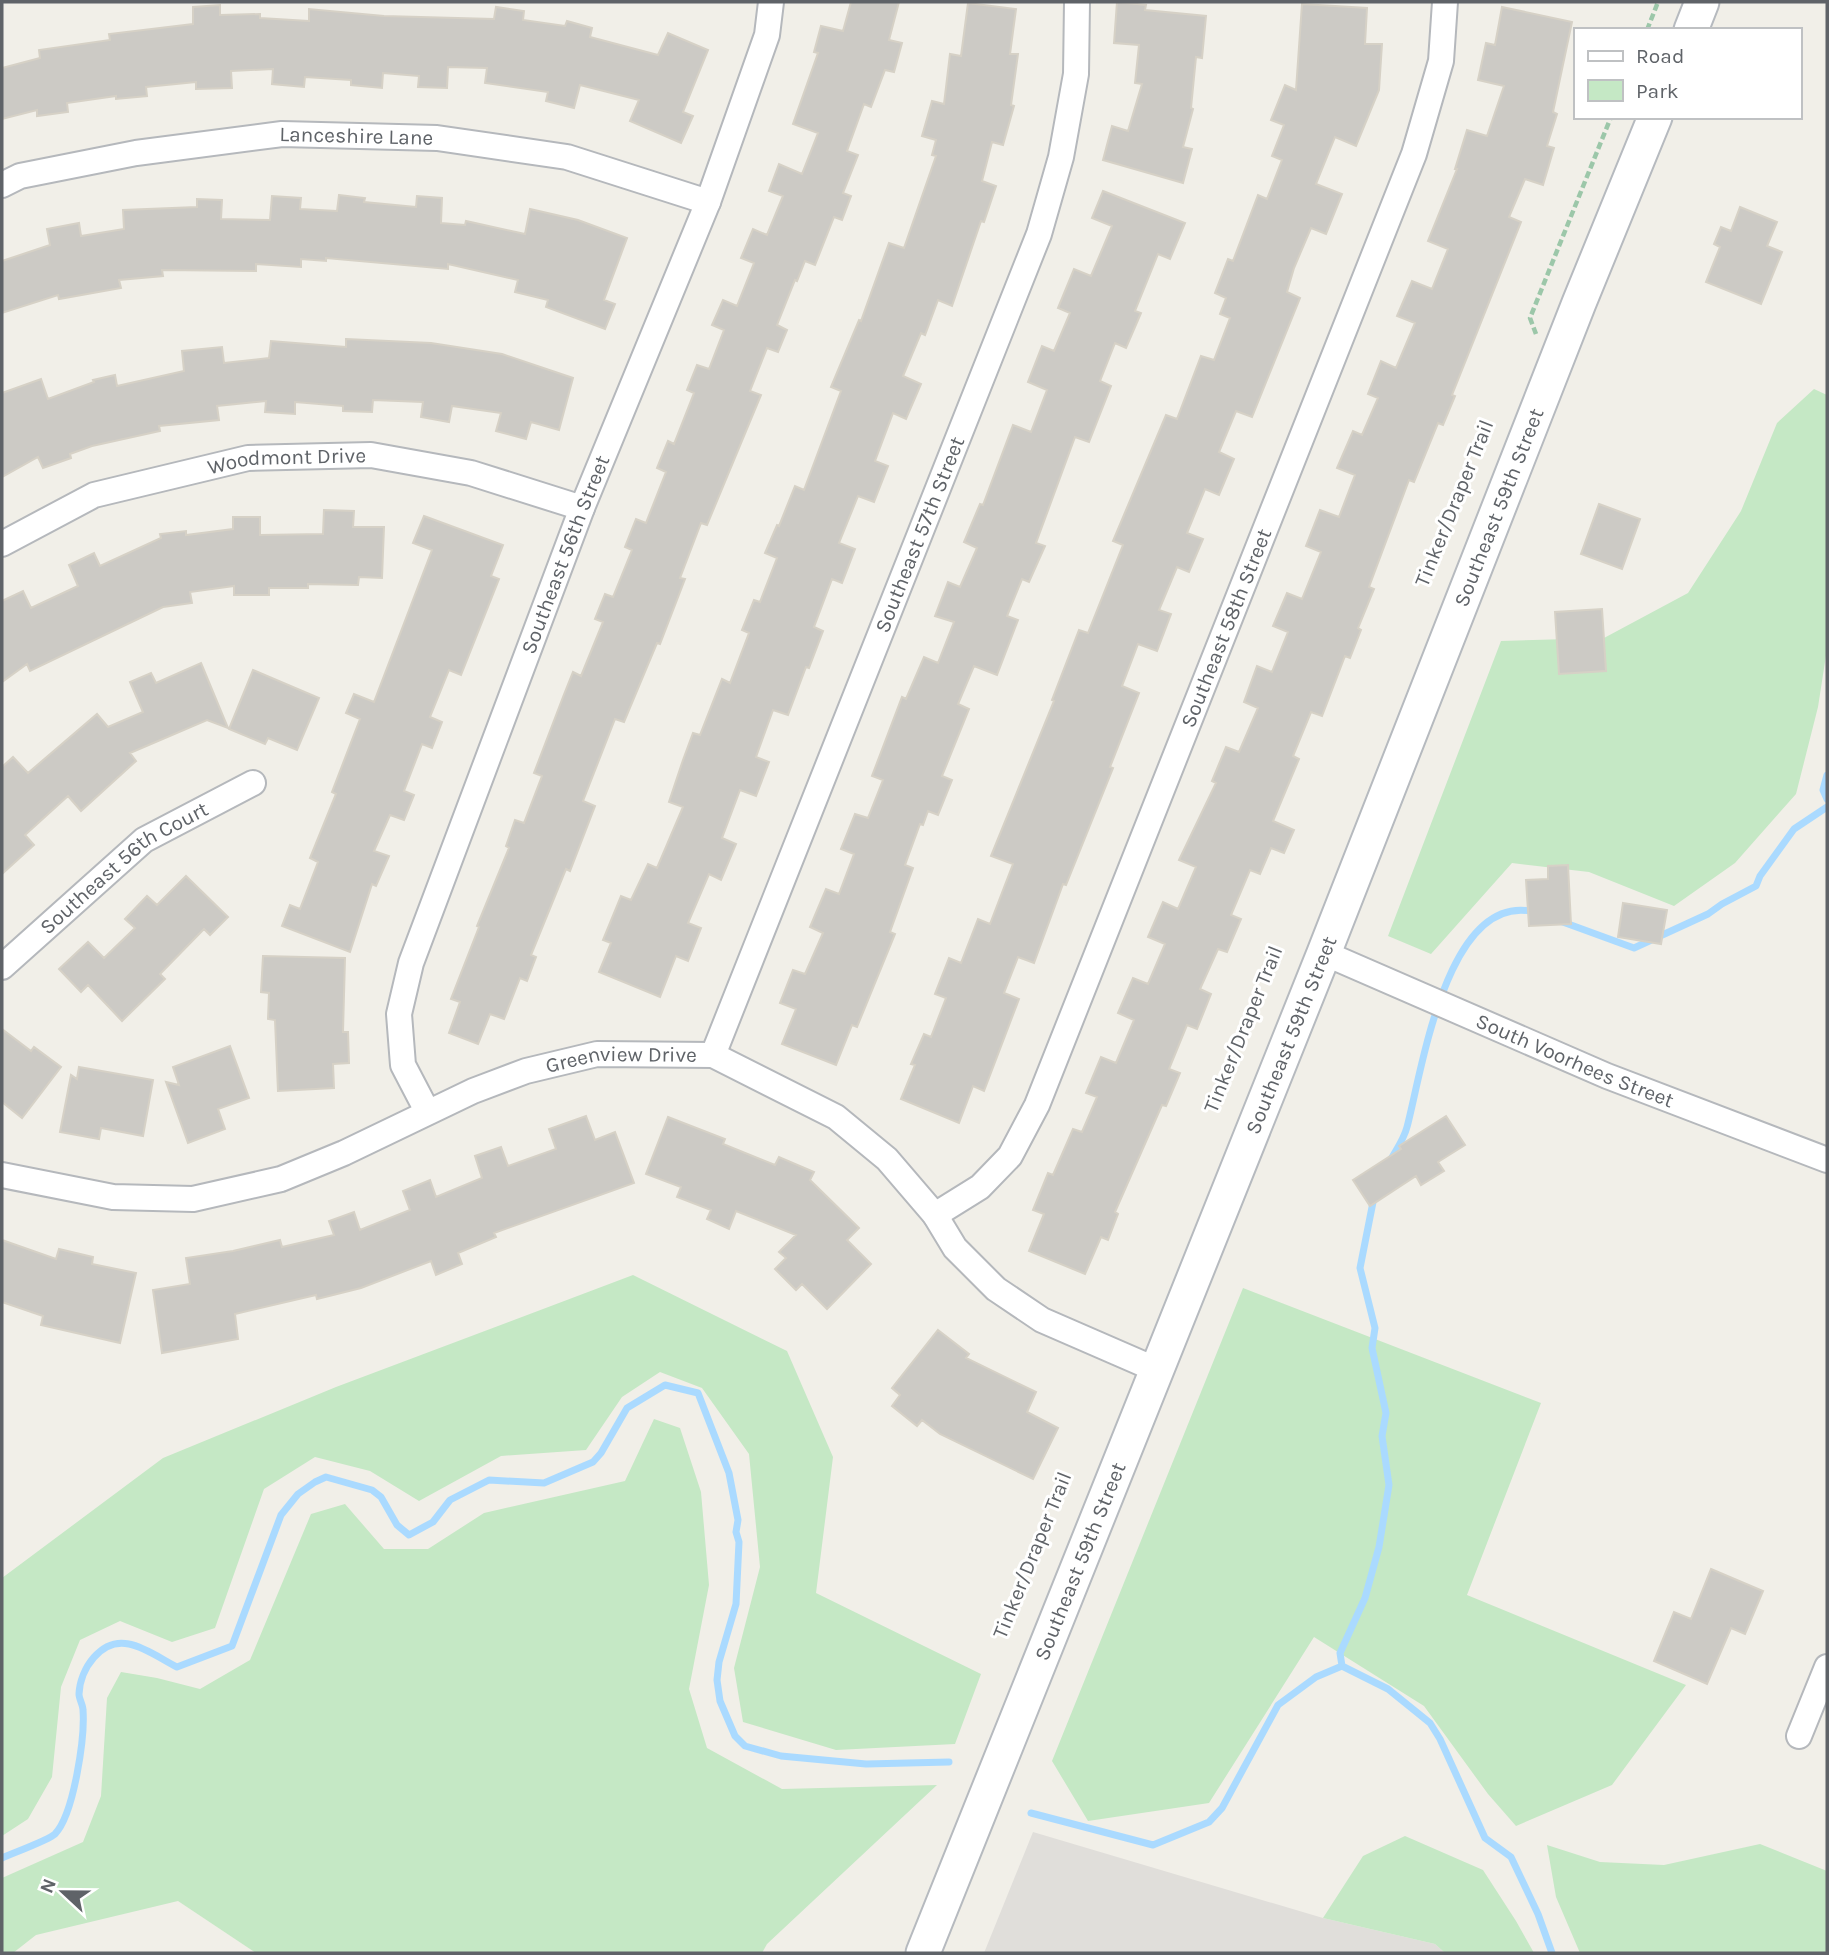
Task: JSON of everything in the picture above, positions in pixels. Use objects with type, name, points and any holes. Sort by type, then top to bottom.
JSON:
[{"type":"main road","points":[[1692,28],[1702,2]]},
{"type":"main road","name":"Southeast 59th Street","points":[[923,1953],[1324,953],[1579,303],[1654,119]]},
{"type":"street","name":"Southeast 56th Street","points":[[427,1111],[403,1065],[399,1014],[411,963],[582,508],[708,202],[767,35],[771,2]]},
{"type":"street","name":"Southeast 57th Street","points":[[713,1055],[1039,234],[1061,157],[1076,74],[1077,2]]},
{"type":"street","name":"Southeast 58th Street","points":[[934,1215],[980,1187],[1010,1156],[1037,1105],[1414,154],[1441,61],[1445,2]]},
{"type":"street","name":"Lanceshire Lane","points":[[2,185],[20,176],[136,153],[282,134],[437,138],[567,158],[708,202]]},
{"type":"street","name":"Woodmont Drive","points":[[2,544],[94,495],[248,458],[371,455],[471,473],[582,508]]},
{"type":"street","name":"Southeast 56th Court","points":[[2,967],[144,840],[253,783]]},
{"type":"street","name":"South Voorhees Street","points":[[1324,953],[1607,1076],[1827,1160]]},
{"type":"street","name":"Greenview Drive","points":[[2,1175],[113,1197],[192,1199],[281,1179],[344,1153],[427,1111],[526,1071],[597,1054],[713,1055],[836,1116],[887,1158],[934,1215],[955,1248],[996,1289],[1042,1320],[1157,1370]]},
{"type":"street","points":[[1800,1736],[1827,1667]]},
{"type":"path","points":[[1648,28],[1658,2]]},
{"type":"path","points":[[1537,339],[1530,318],[1610,119]]},
{"type":"shaded area","points":[[1033,1832],[1323,1918],[1435,1944],[1445,1953],[984,1953]]},
{"type":"green space","points":[[1814,389],[1827,395],[1827,649],[1818,707],[1796,794],[1735,863],[1674,906],[1589,872],[1512,863],[1431,954],[1388,936],[1501,641],[1604,638],[1688,593],[1741,511],[1777,423]]},
{"type":"green space","points":[[633,1275],[787,1351],[833,1457],[816,1593],[981,1674],[955,1744],[836,1750],[743,1722],[734,1668],[760,1567],[749,1454],[702,1388],[660,1372],[622,1397],[586,1450],[501,1456],[419,1501],[370,1471],[315,1457],[264,1489],[215,1628],[172,1642],[120,1621],[80,1640],[61,1687],[52,1777],[28,1819],[2,1836],[2,1578],[163,1458],[336,1387]]},
{"type":"green space","points":[[1243,1288],[1541,1403],[1467,1595],[1686,1685],[1612,1785],[1516,1826],[1488,1794],[1424,1706],[1314,1637],[1209,1803],[1088,1821],[1052,1761]]},
{"type":"green space","points":[[654,1419],[680,1428],[701,1492],[709,1585],[689,1689],[707,1748],[782,1789],[937,1785],[767,1944],[762,1953],[256,1953],[178,1901],[36,1935],[13,1953],[2,1953],[2,1878],[83,1842],[101,1796],[107,1698],[121,1672],[200,1689],[250,1660],[311,1514],[345,1504],[384,1549],[428,1549],[484,1513],[625,1481]]},
{"type":"green space","points":[[1405,1836],[1483,1870],[1534,1953],[1445,1953],[1435,1944],[1323,1918],[1363,1856]]},
{"type":"green space","points":[[1760,1844],[1827,1871],[1827,1953],[1580,1953],[1556,1897],[1547,1845],[1600,1862],[1664,1865]]},
{"type":"building","points":[[851,2],[899,2],[889,40],[902,43],[894,72],[885,70],[871,107],[864,104],[847,151],[858,155],[843,193],[851,196],[842,220],[834,217],[815,265],[805,261],[797,281],[795,280],[777,325],[787,330],[778,352],[767,348],[750,391],[761,395],[707,525],[701,523],[680,578],[685,579],[660,644],[657,643],[624,722],[615,719],[583,801],[595,806],[570,871],[566,869],[531,955],[536,957],[527,981],[520,978],[504,1019],[490,1014],[478,1044],[449,1033],[460,1002],[451,999],[479,927],[477,926],[509,848],[506,846],[515,820],[524,823],[542,776],[534,773],[573,672],[581,676],[603,622],[595,619],[605,594],[613,597],[632,550],[625,547],[636,519],[646,523],[666,472],[657,468],[668,441],[674,444],[694,393],[687,390],[697,365],[709,369],[724,330],[712,325],[723,300],[737,306],[754,263],[741,258],[753,229],[767,235],[783,196],[769,191],[779,164],[802,174],[818,133],[793,124],[818,53],[814,52],[821,26],[843,31]]},
{"type":"building","points":[[1117,2],[1146,5],[1145,10],[1206,16],[1202,58],[1196,57],[1193,109],[1183,147],[1192,149],[1183,183],[1103,160],[1112,126],[1128,131],[1142,84],[1135,83],[1139,45],[1114,43]]},
{"type":"building","points":[[968,3],[1016,9],[1010,54],[1018,54],[1011,105],[1014,106],[1003,145],[992,142],[982,181],[996,186],[952,306],[938,300],[925,335],[921,333],[903,376],[921,384],[906,419],[893,413],[875,461],[888,466],[874,502],[858,496],[839,543],[855,549],[842,583],[832,579],[814,627],[823,631],[809,668],[806,667],[788,715],[773,710],[756,757],[769,762],[756,796],[740,790],[722,838],[736,844],[721,880],[709,874],[688,923],[701,928],[688,961],[676,956],[660,997],[599,972],[611,943],[603,940],[621,896],[631,900],[648,864],[657,868],[683,807],[669,802],[693,733],[700,735],[722,679],[730,683],[749,633],[742,630],[754,600],[760,602],[777,558],[765,553],[795,486],[804,490],[841,391],[831,387],[859,320],[861,321],[889,243],[904,248],[936,156],[932,155],[936,140],[922,136],[932,101],[944,104],[950,54],[961,56]]},
{"type":"building","points":[[1302,4],[1367,8],[1365,44],[1382,44],[1379,90],[1356,146],[1335,137],[1316,184],[1342,194],[1326,234],[1311,228],[1294,268],[1287,292],[1300,298],[1252,417],[1236,411],[1219,452],[1234,459],[1219,495],[1205,489],[1187,533],[1203,539],[1189,572],[1177,567],[1159,610],[1171,614],[1157,651],[1138,644],[1122,686],[1139,693],[1110,767],[1113,768],[1066,885],[1063,884],[1034,963],[1018,957],[1004,993],[1019,999],[984,1091],[973,1086],[959,1123],[901,1099],[915,1065],[911,1064],[924,1034],[931,1037],[946,998],[935,994],[949,958],[961,963],[978,919],[990,924],[1013,864],[991,856],[1054,701],[1052,700],[1079,630],[1088,633],[1123,545],[1113,541],[1166,415],[1177,419],[1201,356],[1214,360],[1230,318],[1220,314],[1226,298],[1215,293],[1228,259],[1233,261],[1258,195],[1267,199],[1282,160],[1272,156],[1284,125],[1271,120],[1285,85],[1296,90]]},
{"type":"building","points":[[220,5],[220,15],[260,14],[260,18],[309,21],[309,9],[384,16],[494,19],[496,7],[524,11],[523,20],[565,26],[567,21],[592,28],[590,37],[658,55],[668,33],[708,50],[683,112],[693,116],[681,143],[630,121],[639,100],[580,85],[574,108],[546,101],[548,92],[485,83],[487,68],[448,67],[447,88],[418,87],[419,76],[383,73],[382,88],[351,85],[351,80],[305,77],[304,87],[272,84],[273,69],[231,71],[232,88],[196,89],[196,82],[146,87],[147,96],[116,99],[116,96],[67,103],[68,112],[37,116],[37,110],[2,119],[2,68],[40,58],[39,50],[110,40],[109,34],[193,24],[193,7]]},
{"type":"building","points":[[1502,7],[1572,22],[1553,112],[1557,114],[1547,146],[1554,148],[1543,185],[1525,179],[1509,217],[1521,222],[1452,395],[1455,396],[1443,425],[1438,423],[1414,482],[1409,480],[1369,587],[1374,589],[1358,628],[1361,630],[1350,658],[1345,656],[1322,716],[1311,712],[1293,756],[1299,759],[1273,821],[1294,830],[1284,853],[1271,848],[1260,874],[1250,870],[1231,915],[1241,919],[1227,952],[1218,949],[1200,989],[1211,994],[1197,1029],[1187,1025],[1169,1069],[1180,1073],[1166,1106],[1162,1105],[1115,1212],[1118,1214],[1108,1240],[1101,1237],[1085,1274],[1029,1251],[1044,1214],[1033,1210],[1048,1173],[1053,1175],[1073,1129],[1082,1132],[1097,1097],[1086,1093],[1101,1057],[1116,1063],[1134,1020],[1118,1013],[1133,978],[1148,984],[1165,944],[1148,937],[1163,902],[1178,909],[1196,867],[1179,860],[1216,783],[1212,781],[1226,747],[1239,752],[1258,708],[1244,702],[1257,666],[1272,672],[1288,632],[1273,626],[1287,593],[1302,599],[1321,552],[1306,546],[1320,510],[1339,517],[1355,475],[1337,468],[1353,431],[1362,435],[1378,398],[1368,394],[1381,361],[1396,368],[1415,323],[1397,316],[1412,281],[1432,289],[1448,249],[1428,241],[1457,169],[1467,130],[1487,136],[1504,86],[1478,80],[1486,43],[1495,45]]},
{"type":"building","points":[[1103,191],[1185,223],[1170,259],[1158,254],[1135,311],[1141,313],[1126,348],[1115,343],[1100,381],[1111,386],[1089,442],[1075,437],[1036,543],[1045,546],[1029,582],[1022,579],[1007,616],[1018,620],[997,675],[974,666],[958,704],[969,709],[942,776],[952,780],[938,815],[928,811],[923,825],[920,824],[905,865],[913,868],[890,932],[895,934],[857,1027],[852,1025],[836,1065],[782,1044],[796,1009],[780,1003],[793,970],[805,974],[823,933],[810,927],[826,889],[839,894],[854,854],[841,849],[855,814],[868,818],[883,780],[872,776],[902,697],[906,699],[924,657],[938,663],[954,622],[935,616],[948,582],[960,587],[977,548],[964,542],[980,504],[983,505],[1013,425],[1031,432],[1047,390],[1028,382],[1042,346],[1054,351],[1070,313],[1058,308],[1074,269],[1091,276],[1112,226],[1092,218]]},
{"type":"building","points":[[339,195],[365,198],[364,202],[416,207],[417,196],[442,198],[441,223],[465,225],[466,221],[525,234],[530,209],[578,220],[627,238],[604,300],[615,304],[605,329],[546,307],[548,300],[515,292],[518,280],[448,264],[448,269],[326,258],[326,261],[301,259],[301,267],[256,264],[256,271],[162,270],[163,276],[119,280],[121,288],[59,299],[58,295],[2,313],[2,261],[50,245],[47,229],[79,223],[81,236],[124,229],[123,210],[197,207],[197,199],[222,200],[221,219],[270,220],[272,196],[301,198],[300,209],[337,211]]},
{"type":"building","points":[[1740,207],[1777,222],[1767,246],[1782,252],[1761,304],[1706,282],[1720,247],[1714,244],[1721,227],[1731,231]]},
{"type":"building","points":[[346,339],[431,343],[502,354],[573,378],[559,430],[531,422],[526,439],[496,431],[501,413],[452,406],[449,422],[421,417],[423,402],[373,400],[372,412],[343,411],[343,406],[295,402],[295,414],[265,412],[266,401],[217,406],[219,420],[159,426],[160,431],[92,446],[70,454],[71,458],[43,468],[38,457],[2,477],[2,393],[41,379],[48,399],[94,382],[93,380],[115,375],[117,386],[184,371],[182,351],[222,347],[224,363],[269,358],[271,341],[346,347]]},
{"type":"building","points":[[1599,504],[1640,519],[1622,569],[1581,554]]},
{"type":"building","points":[[324,510],[354,511],[353,527],[384,527],[382,578],[359,577],[358,585],[308,584],[308,588],[269,588],[269,595],[234,595],[234,586],[190,592],[192,603],[163,607],[30,671],[27,664],[2,682],[2,601],[23,591],[31,608],[78,586],[69,565],[94,553],[100,566],[161,538],[160,534],[186,531],[186,535],[233,529],[233,517],[260,517],[260,535],[323,534]]},
{"type":"building","points":[[424,516],[503,545],[491,576],[499,579],[461,675],[449,670],[430,717],[442,722],[432,748],[422,744],[404,791],[414,795],[404,820],[390,815],[374,851],[389,856],[376,886],[372,884],[350,952],[282,926],[290,905],[300,909],[318,862],[310,858],[336,794],[332,792],[360,719],[346,713],[354,694],[374,702],[432,550],[413,543]]},
{"type":"building","points":[[1602,609],[1606,671],[1559,674],[1555,612]]},
{"type":"building","points":[[201,663],[228,728],[207,720],[130,753],[136,761],[81,811],[68,796],[25,835],[34,845],[2,874],[2,767],[13,757],[28,773],[97,714],[108,727],[143,712],[130,682],[151,673],[156,683]]},
{"type":"building","points":[[253,670],[319,698],[297,750],[268,738],[265,744],[229,729]]},
{"type":"building","points":[[1568,865],[1571,924],[1529,926],[1526,880],[1548,879],[1548,866]]},
{"type":"building","points":[[186,876],[228,917],[210,935],[204,929],[160,974],[165,979],[122,1021],[88,985],[81,992],[59,969],[88,942],[104,958],[135,928],[125,919],[147,896],[157,905]]},
{"type":"building","points":[[1623,903],[1667,910],[1661,944],[1618,937]]},
{"type":"building","points":[[263,956],[345,958],[343,1032],[348,1032],[349,1063],[333,1064],[334,1088],[278,1091],[275,1020],[268,1019],[269,993],[261,992]]},
{"type":"building","points":[[2,1029],[31,1051],[34,1047],[61,1067],[22,1118],[2,1102]]},
{"type":"building","points":[[230,1046],[249,1098],[218,1109],[225,1129],[188,1143],[166,1082],[179,1085],[173,1067]]},
{"type":"building","points":[[79,1067],[153,1080],[143,1136],[101,1128],[99,1139],[60,1132],[71,1075],[77,1079]]},
{"type":"building","points":[[586,1116],[595,1140],[615,1132],[634,1183],[494,1233],[496,1237],[458,1253],[462,1264],[436,1275],[431,1261],[361,1288],[317,1299],[316,1295],[235,1314],[238,1339],[162,1353],[153,1290],[190,1284],[186,1258],[280,1240],[282,1247],[334,1235],[329,1221],[354,1212],[360,1230],[410,1210],[403,1191],[430,1180],[436,1197],[482,1178],[475,1156],[501,1147],[508,1166],[556,1149],[549,1129]]},
{"type":"building","points":[[1446,1116],[1465,1145],[1438,1162],[1444,1171],[1421,1185],[1416,1176],[1370,1206],[1353,1180]]},
{"type":"building","points":[[668,1117],[725,1139],[723,1144],[775,1165],[779,1157],[814,1172],[810,1180],[859,1228],[847,1240],[871,1264],[827,1309],[802,1284],[796,1290],[775,1269],[786,1258],[779,1252],[796,1235],[736,1211],[729,1229],[707,1219],[711,1210],[677,1197],[681,1187],[646,1174]]},
{"type":"building","points":[[2,1240],[56,1259],[59,1249],[93,1257],[92,1264],[136,1273],[120,1343],[41,1325],[43,1316],[2,1302]]},
{"type":"building","points":[[938,1330],[969,1354],[966,1358],[1036,1392],[1027,1412],[1058,1428],[1033,1479],[940,1434],[922,1420],[917,1426],[892,1406],[900,1395],[892,1388]]},
{"type":"building","points":[[1711,1569],[1763,1591],[1745,1634],[1731,1628],[1707,1684],[1654,1661],[1674,1612],[1691,1619]]},
{"type":"waterway","points":[[1827,775],[1823,790],[1827,799]]},
{"type":"waterway","points":[[1560,921],[1634,948],[1708,914],[1756,886],[1760,876],[1794,829],[1827,807]]},
{"type":"waterway","points":[[1390,1161],[1406,1131],[1431,1029],[1444,990],[1460,956],[1480,928],[1505,913],[1535,912]]},
{"type":"waterway","points":[[1342,1666],[1340,1653],[1365,1598],[1379,1547],[1389,1485],[1382,1436],[1386,1413],[1372,1348],[1375,1328],[1360,1268],[1374,1197]]},
{"type":"waterway","points":[[2,1858],[51,1837],[62,1824],[73,1793],[80,1756],[83,1722],[80,1684],[94,1657],[110,1646],[129,1644],[177,1667],[232,1646],[281,1515],[298,1494],[326,1477],[372,1490],[381,1497],[397,1525],[409,1535],[433,1522],[450,1500],[489,1480],[544,1483],[593,1462],[627,1408],[665,1385],[698,1393],[729,1473],[738,1520],[736,1604],[719,1662],[717,1680],[720,1701],[735,1736],[745,1746],[781,1756],[866,1764],[949,1762]]},
{"type":"waterway","points":[[1031,1813],[1153,1845],[1209,1822],[1222,1808],[1278,1705],[1316,1677],[1342,1666],[1388,1689],[1430,1723],[1440,1739],[1485,1838],[1511,1857],[1538,1914],[1552,1953]]}]
